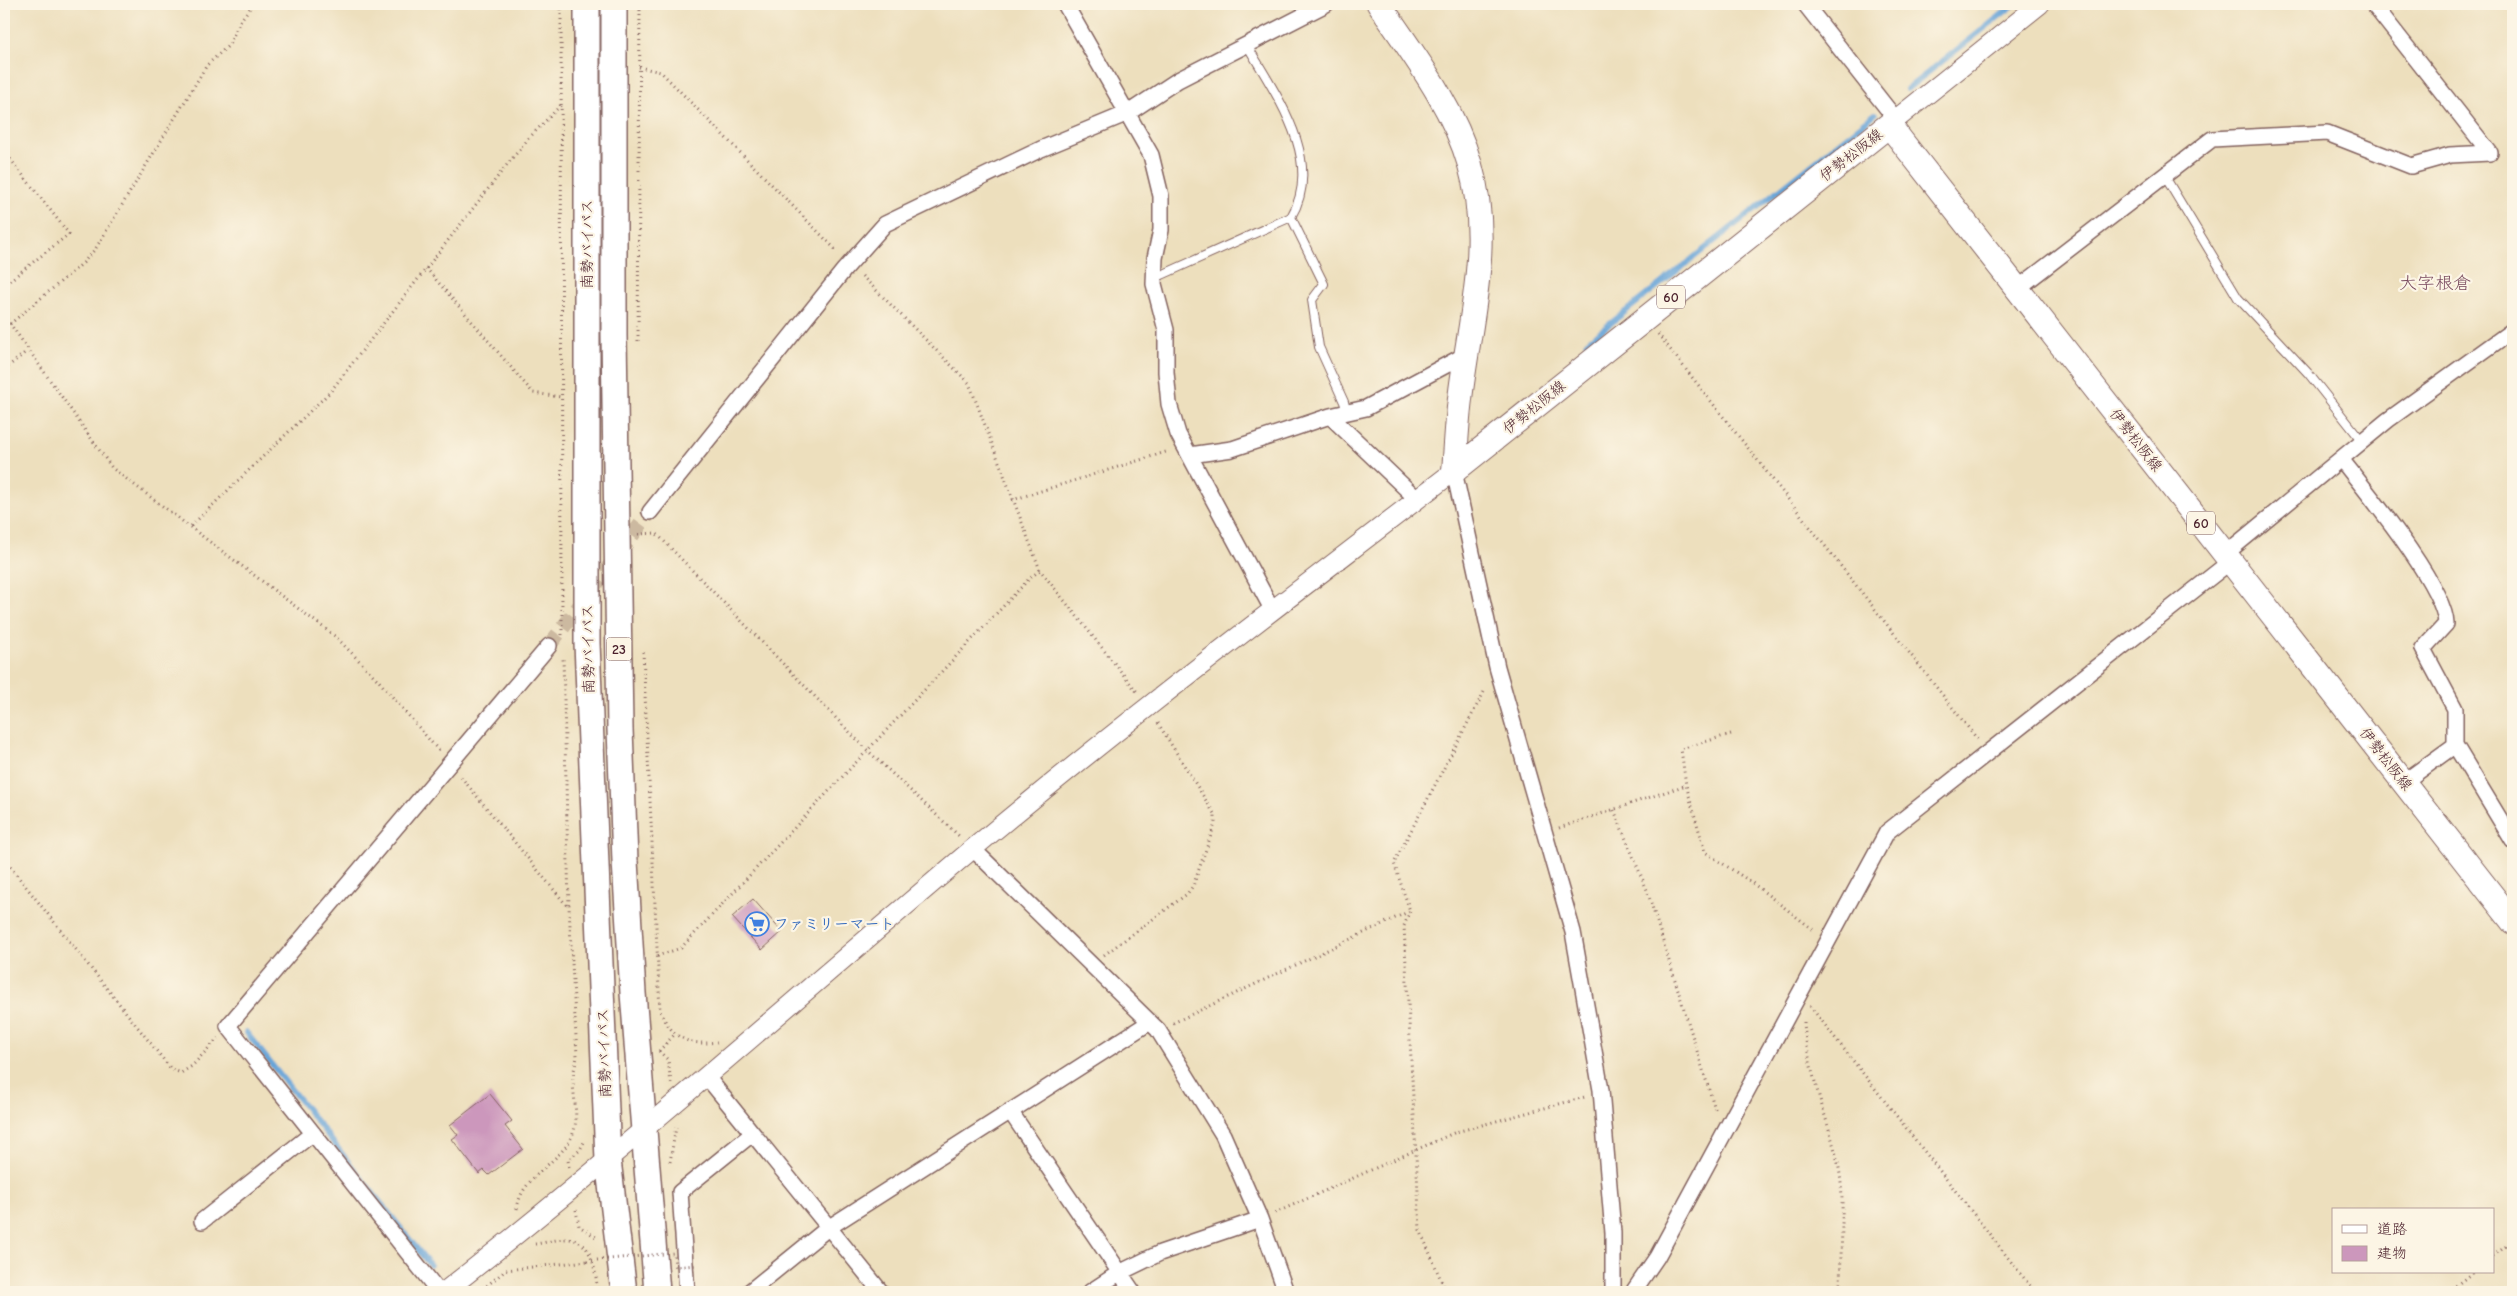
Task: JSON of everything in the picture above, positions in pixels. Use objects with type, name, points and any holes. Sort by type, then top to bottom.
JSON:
[{"type":"highway","name":"南勢バイパス","points":[[587,4],[587,643],[608,1160],[624,1292]]},
{"type":"highway","name":"南勢バイパス","points":[[614,4],[614,335],[620,729],[626,880],[657,1292]]},
{"type":"main road","points":[[1378,4],[1445,105],[1461,138],[1471,166],[1478,209],[1480,272],[1460,398],[1454,471]]},
{"type":"main road","name":"伊勢松阪線","points":[[1454,471],[1889,124],[2513,922]]},
{"type":"street","points":[[1065,4],[1150,155],[1161,196],[1161,230],[1154,278],[1166,330],[1166,372],[1169,404],[1202,482],[1273,611]]},
{"type":"street","points":[[650,512],[849,263],[885,224],[1041,149],[1128,113],[1178,80],[1326,4]]},
{"type":"street","points":[[1805,4],[1890,112],[1889,124]]},
{"type":"street","points":[[1889,124],[2040,4]]},
{"type":"street","points":[[2017,289],[2163,174],[2212,139],[2327,133],[2411,166],[2450,155],[2490,153],[2375,5]]},
{"type":"street","points":[[1633,1292],[1657,1257],[1887,832],[2228,558],[2362,441],[2513,330]]},
{"type":"street","points":[[1187,450],[1232,449],[1330,416],[1366,408],[1467,354]]},
{"type":"street","points":[[1330,416],[1417,499]]},
{"type":"street","points":[[2341,459],[2402,539],[2426,576],[2446,615],[2446,624],[2423,648],[2455,709],[2455,745],[2513,841]]},
{"type":"street","points":[[445,1292],[644,1130],[973,849],[1149,707],[1454,471],[1497,667],[1573,932],[1601,1090],[1613,1233],[1613,1292]]},
{"type":"street","points":[[439,1292],[228,1026],[450,763],[556,645]]},
{"type":"street","points":[[2404,782],[2455,745]]},
{"type":"street","points":[[973,849],[1154,1026],[1223,1135],[1260,1220],[1286,1292]]},
{"type":"street","points":[[749,1292],[828,1228],[1010,1112],[1154,1026]]},
{"type":"street","points":[[706,1077],[881,1292]]},
{"type":"street","points":[[1010,1112],[1133,1292]]},
{"type":"street","points":[[202,1221],[313,1133]]},
{"type":"street","points":[[687,1292],[680,1192],[752,1134]]},
{"type":"street","points":[[1090,1292],[1119,1273],[1160,1253],[1260,1220]]},
{"type":"lane","points":[[1154,278],[1291,218],[1299,203],[1304,185],[1300,153],[1284,109],[1246,45]]},
{"type":"lane","points":[[2163,174],[2238,298],[2308,373],[2362,441]]},
{"type":"lane","points":[[1291,218],[1324,284],[1312,300],[1319,348],[1344,402],[1347,413]]},
{"type":"path","points":[[10,324],[82,263],[96,248],[208,65],[229,45],[240,21],[253,4]]},
{"type":"path","points":[[556,645],[561,397],[562,4]]},
{"type":"path","points":[[638,345],[640,4]]},
{"type":"path","points":[[639,67],[662,72],[969,383],[1040,570],[1149,707],[1215,815],[1215,824],[1193,886],[1187,894],[1091,964]]},
{"type":"path","points":[[191,526],[330,392],[506,166],[529,138],[561,105]]},
{"type":"path","points":[[4,151],[68,234],[4,285]]},
{"type":"path","points":[[426,268],[533,393],[561,397]]},
{"type":"path","points":[[4,315],[27,351],[112,468],[336,637],[377,679],[450,763],[569,907]]},
{"type":"path","points":[[1646,318],[1987,752]]},
{"type":"path","points":[[4,370],[27,351]]},
{"type":"path","points":[[1012,500],[1187,450]]},
{"type":"path","points":[[637,524],[638,544]]},
{"type":"path","points":[[637,534],[656,533],[868,750],[973,849]]},
{"type":"path","points":[[657,956],[681,948],[1029,579],[1040,570]]},
{"type":"path","points":[[642,642],[660,1011],[669,1027],[684,1040],[697,1044],[720,1041]]},
{"type":"path","points":[[562,653],[569,907],[577,1056],[573,1079],[575,1128],[570,1141],[532,1178],[518,1203],[516,1236],[527,1245],[567,1239],[578,1241],[590,1253],[598,1292]]},
{"type":"path","points":[[1446,1292],[1420,1230],[1404,926],[1410,911],[1394,863],[1497,667]]},
{"type":"path","points":[[1731,734],[1681,750],[1686,785],[1705,852],[1751,882],[1828,940]]},
{"type":"path","points":[[1545,833],[1686,785]]},
{"type":"path","points":[[1614,810],[1647,890],[1723,1134]]},
{"type":"path","points":[[4,859],[171,1069],[181,1073],[192,1066],[228,1026]]},
{"type":"path","points":[[1154,1026],[1410,911]]},
{"type":"path","points":[[1799,992],[2035,1292]]},
{"type":"path","points":[[1807,1010],[1809,1005]]},
{"type":"path","points":[[1804,1014],[1806,1047],[1838,1164],[1840,1185],[1840,1292]]},
{"type":"path","points":[[1260,1220],[1456,1132],[1583,1098],[1601,1090]]},
{"type":"path","points":[[2494,1255],[2513,1241]]},
{"type":"path","points":[[479,1292],[506,1270],[674,1253],[674,1267],[696,1265]]},
{"type":"path","points":[[2448,1292],[2470,1274]]},
{"type":"building","name":"ファミリーマート","points":[[753,899],[782,932],[762,950],[732,917]]},
{"type":"building","points":[[490,1094],[512,1121],[505,1126],[523,1149],[489,1175],[484,1170],[479,1174],[452,1139],[458,1135],[450,1125]]},
{"type":"waterway","points":[[1907,89],[2015,4]]},
{"type":"waterway","points":[[1587,342],[1875,114]]},
{"type":"waterway","points":[[246,1032],[430,1265]]},
{"type":"tunnel","points":[[549,646],[650,512]]},
{"type":"place","name":"ファミリーマート","points":[[757,924]]},
{"type":"district","name":"大字根倉","points":[[2435,283]]}]
